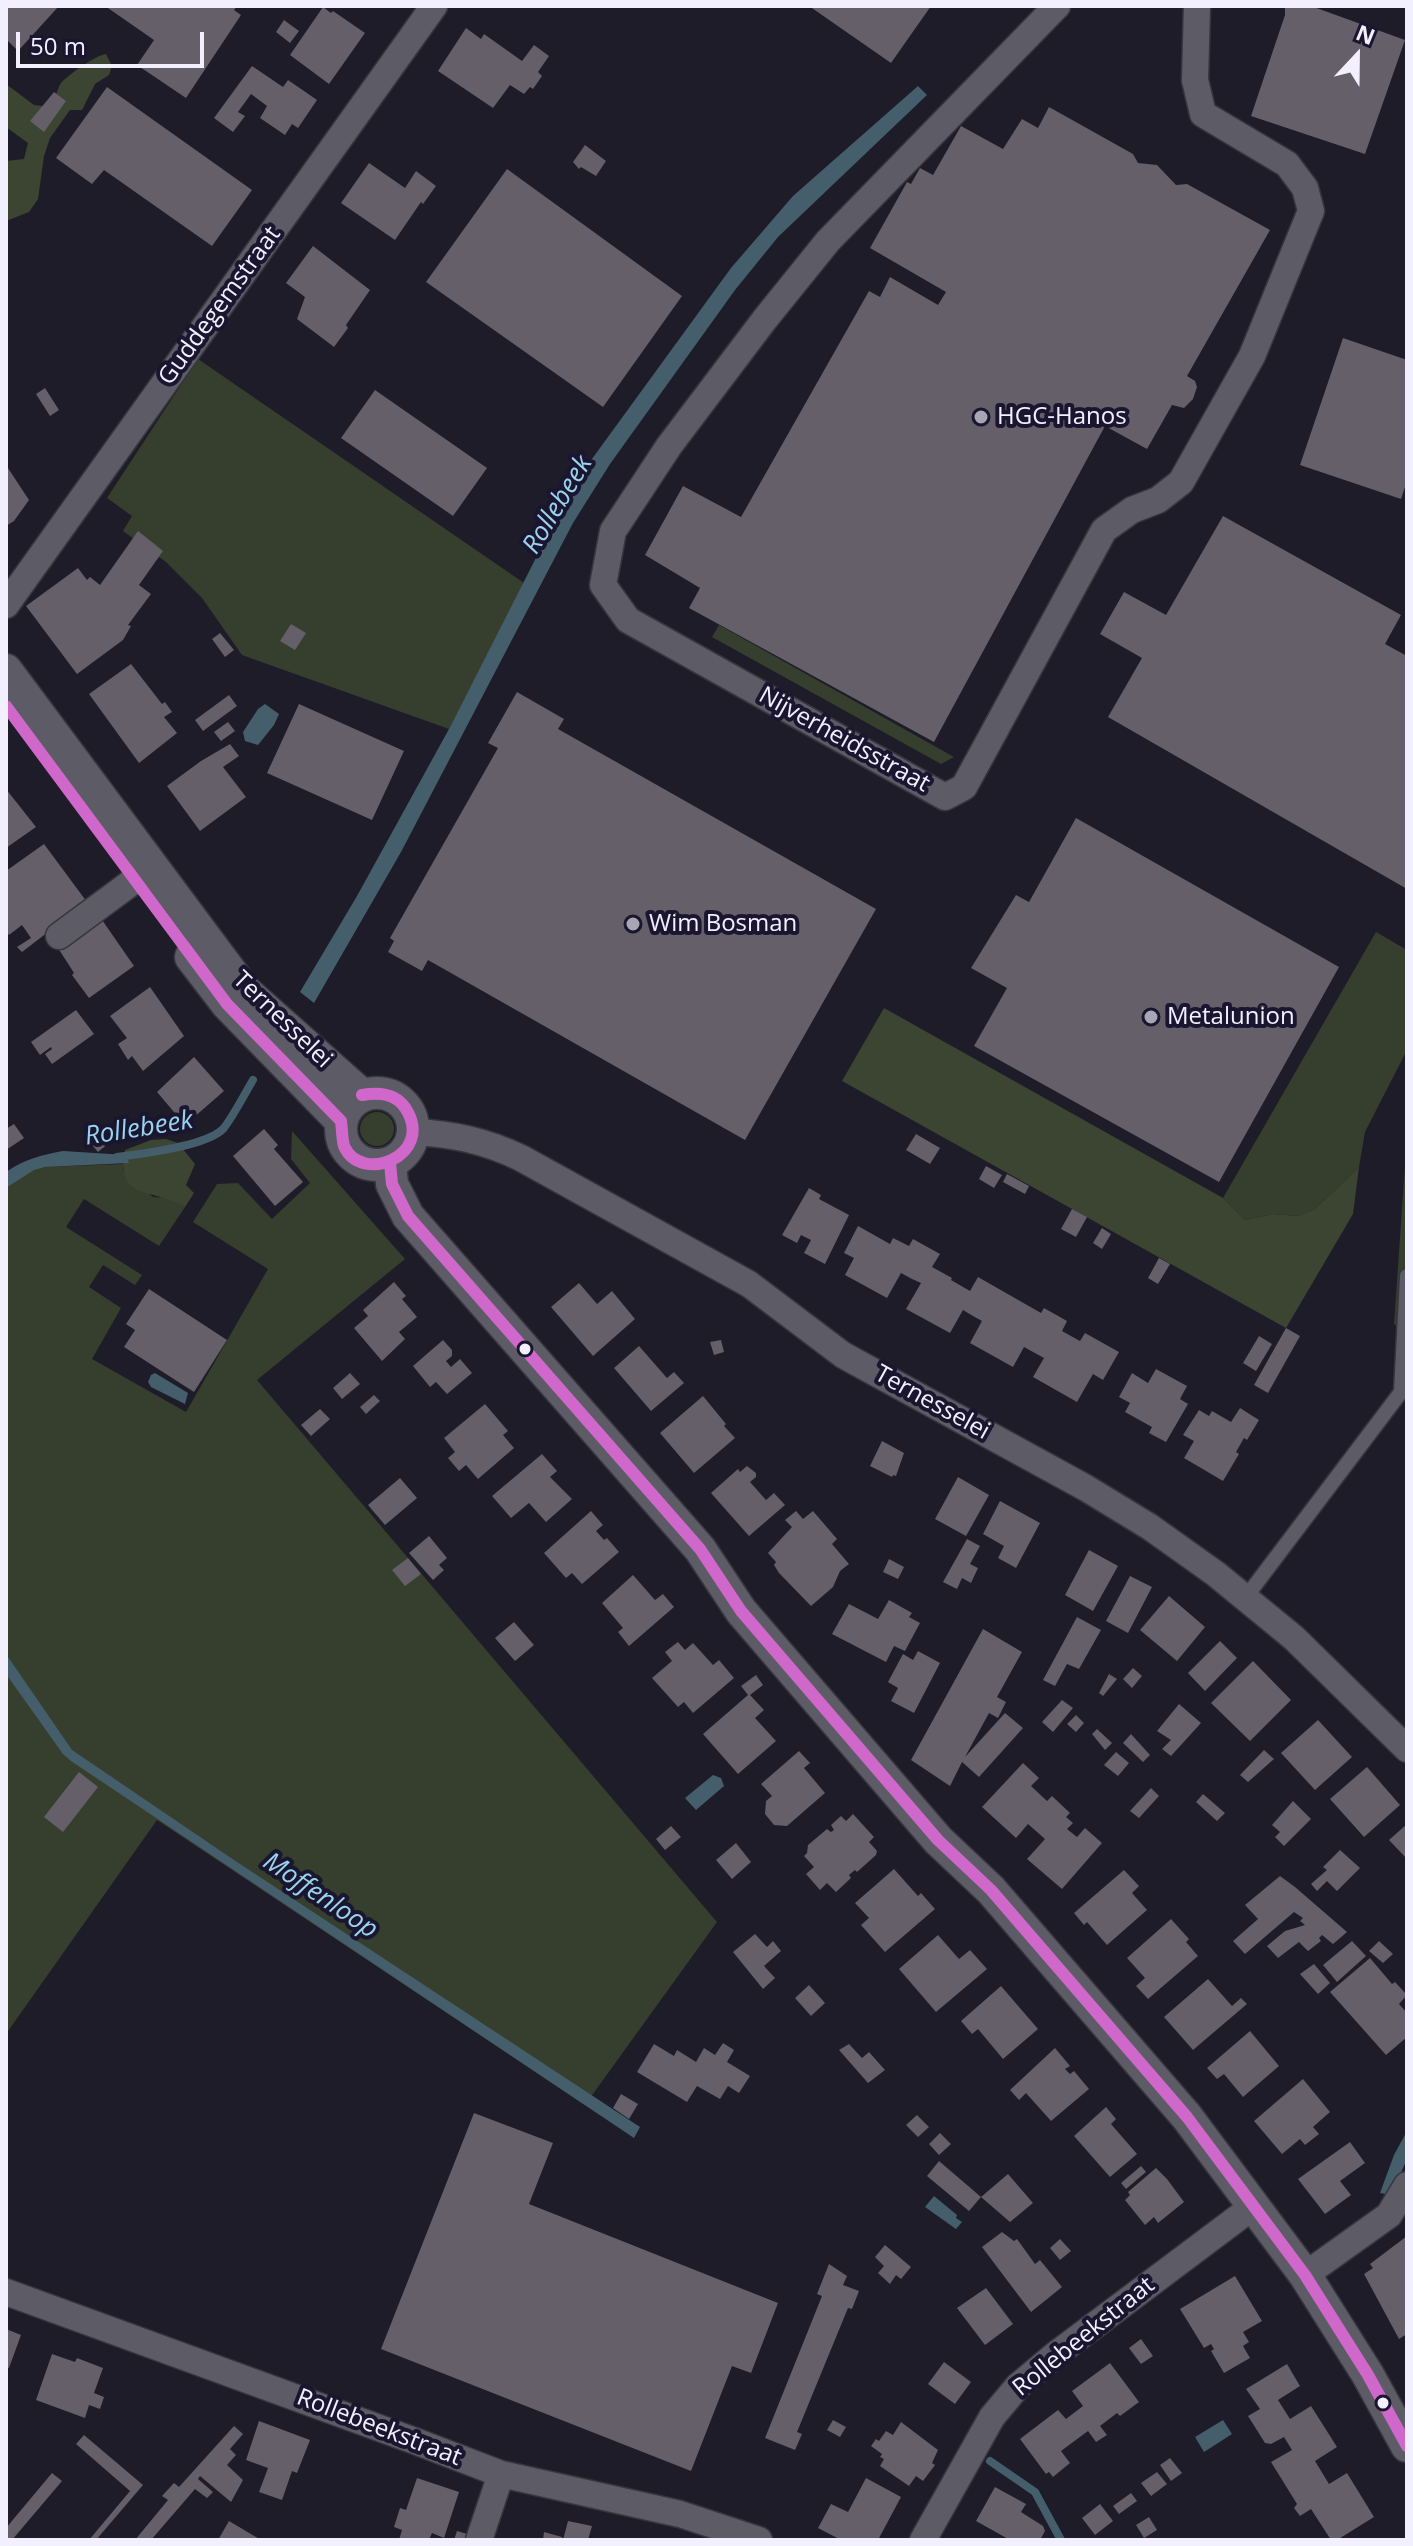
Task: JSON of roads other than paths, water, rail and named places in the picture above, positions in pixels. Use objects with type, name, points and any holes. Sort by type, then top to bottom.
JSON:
[{"type":"street","name":"Guddegemstraat","points":[[6,605],[434,6]]},
{"type":"street","name":"Nijverheidsstraat","points":[[1057,6],[828,241],[765,319],[669,446],[613,531],[603,585],[628,620],[945,797],[964,787],[1104,530],[1132,510],[1158,500],[1181,482],[1252,356],[1311,211],[1305,188],[1287,164],[1203,114],[1195,80],[1197,6]]},
{"type":"street","name":"Ternesselei","points":[[6,670],[227,1004],[341,1121],[343,1143],[358,1160],[379,1165],[390,1163]]},
{"type":"street","name":"Ternesselei","points":[[6,706],[142,874],[245,991],[362,1095]]},
{"type":"street","points":[[59,936],[142,874]]},
{"type":"street","points":[[341,1121],[349,1106],[362,1095],[374,1092],[398,1099],[407,1108],[413,1119],[414,1132],[410,1145],[402,1156],[390,1163],[392,1184],[408,1216],[700,1549],[741,1611],[938,1840],[991,1890],[1187,2117],[1305,2275],[1368,2375],[1407,2446]]},
{"type":"street","name":"Ternesselei","points":[[414,1132],[450,1134],[495,1145],[749,1284],[843,1355],[1119,1507],[1246,1597],[1294,1638],[1407,1749]]},
{"type":"street","points":[[1305,2275],[1389,2215],[1407,2185]]},
{"type":"street","name":"Rollebeekstraat","points":[[923,2540],[992,2417],[1018,2386],[1255,2205]]},
{"type":"street","name":"Rollebeekstraat","points":[[6,2292],[501,2474],[680,2514],[759,2540]]},
{"type":"street","points":[[479,2540],[501,2474]]},
{"type":"lane","points":[[1246,1597],[1401,1392],[1407,1276]]},
{"type":"water","points":[[918,86],[927,95],[778,237],[735,290],[610,464],[573,523],[401,852],[314,1003],[300,992],[449,729],[573,485],[731,268],[793,196]]},
{"type":"water","points":[[265,704],[279,714],[274,725],[258,745],[245,741],[243,732],[258,709]]},
{"type":"water","points":[[63,1151],[126,1155],[129,1163],[45,1167],[34,1170],[6,1188],[6,1172],[33,1158]]},
{"type":"water","points":[[155,1373],[188,1393],[185,1404],[151,1387],[148,1382]]},
{"type":"water","points":[[6,1654],[72,1750],[640,2127],[634,2138],[71,1761],[6,1674]]},
{"type":"water","points":[[713,1775],[721,1778],[724,1786],[696,1810],[685,1798]]},
{"type":"water","points":[[1407,2131],[1407,2159],[1391,2195],[1380,2193],[1394,2155]]},
{"type":"water","points":[[934,2196],[962,2222],[956,2229],[925,2207]]},
{"type":"water","points":[[1223,2420],[1232,2434],[1204,2452],[1195,2437]]},
{"type":"waterway","name":"Rollebeek","points":[[117,1157],[174,1148],[216,1134],[224,1128],[253,1080]]},
{"type":"waterway","name":"Moffenloop","points":[[990,2461],[1035,2492],[1061,2540]]},
{"type":"place","name":"HGC-Hanos","points":[[981,417]]},
{"type":"place","name":"Wim Bosman","points":[[633,924]]},
{"type":"place","name":"Metalunion","points":[[1151,1017]]}]
